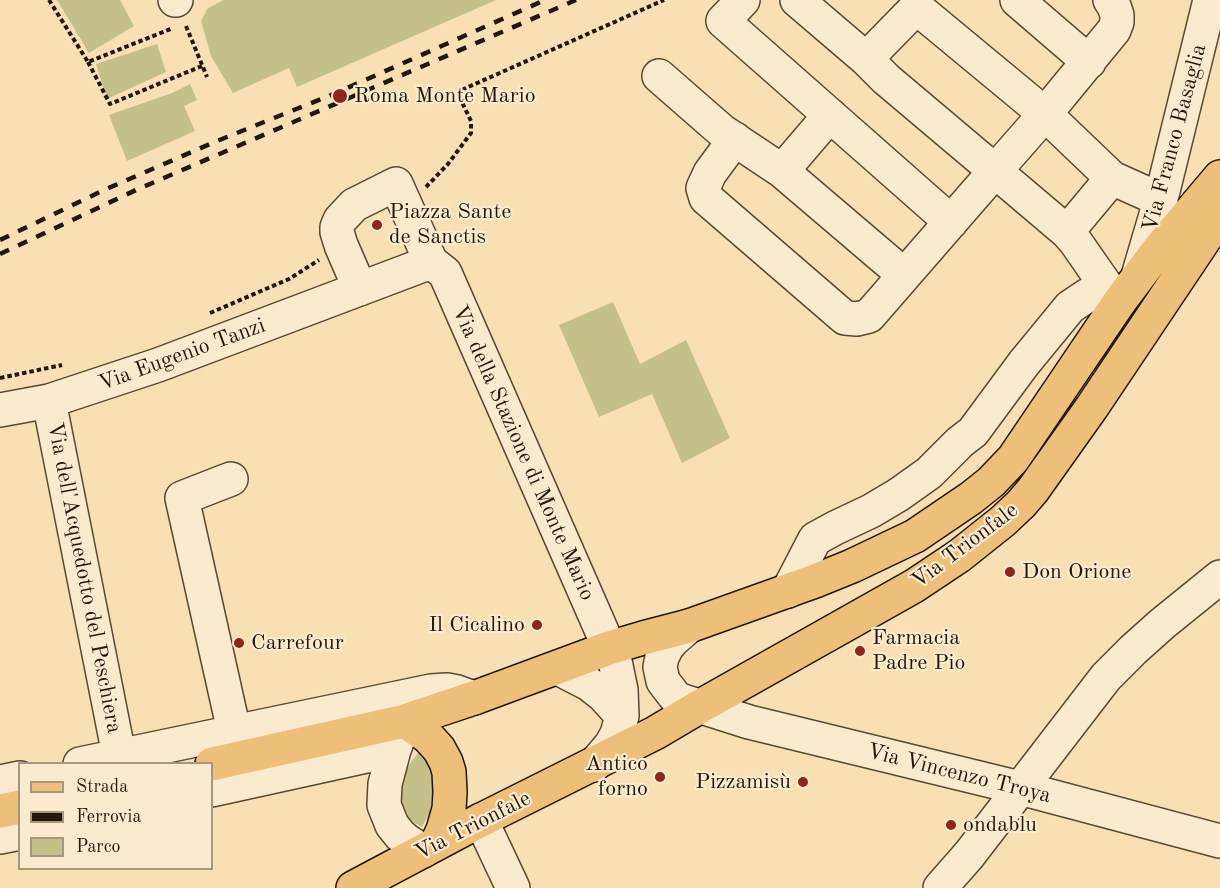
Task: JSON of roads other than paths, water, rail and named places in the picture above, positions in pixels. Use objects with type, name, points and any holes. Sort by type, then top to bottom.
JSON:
[{"type":"main road","name":"Via Trionfale","points":[[689,626],[852,566],[915,536],[957,509],[991,482],[1013,459],[1121,288],[1220,177]]},
{"type":"main road","name":"Via Trionfale","points":[[353,888],[481,820],[655,733],[914,586],[959,556],[1012,513],[1033,490],[1220,216]]},
{"type":"main road","points":[[400,736],[474,698],[609,648],[689,626]]},
{"type":"main road","points":[[213,764],[400,736],[428,737],[439,749],[446,762],[450,782],[450,800],[446,821],[430,847]]},
{"type":"main road","points":[[0,811],[18,807]]},
{"type":"street","points":[[743,0],[723,21],[951,222]]},
{"type":"street","points":[[797,0],[886,79],[1067,232],[1121,288]]},
{"type":"street","points":[[1017,0],[1089,62]]},
{"type":"street","points":[[735,139],[710,172],[703,188],[706,198],[845,318],[857,319],[869,316],[1045,114],[1114,30],[1117,15],[1110,0]]},
{"type":"street","name":"Via Franco Basaglia","points":[[1121,288],[1161,200],[1210,0]]},
{"type":"street","points":[[866,59],[912,12],[923,13],[1045,114],[1112,178],[1161,200]]},
{"type":"street","points":[[659,76],[722,131],[782,171],[904,275]]},
{"type":"street","points":[[782,171],[830,115]]},
{"type":"street","points":[[1067,232],[1112,178]]},
{"type":"street","points":[[396,184],[431,262],[360,289],[341,244],[337,227],[354,205],[396,184]]},
{"type":"street","name":"Via della Stazione di Monte Mario","points":[[431,262],[445,273],[609,648]]},
{"type":"street","name":"Via Trionfale","points":[[788,591],[815,539],[871,511],[929,472],[960,442],[974,432],[1024,363],[1070,307],[1088,295],[1121,288]]},
{"type":"street","name":"Via Eugenio Tanzi","points":[[0,410],[49,401],[158,365],[360,289]]},
{"type":"street","name":"Via dell'Acquedotto del Peschiera","points":[[49,401],[119,755]]},
{"type":"street","points":[[231,479],[182,498],[234,731]]},
{"type":"street","points":[[940,888],[969,855],[1114,668],[1162,624],[1220,577]]},
{"type":"street","name":"Via Trionfale","points":[[689,626],[673,640],[664,652],[661,673],[663,681],[676,698],[699,707]]},
{"type":"street","name":"Via Trionfale","points":[[594,765],[611,745],[622,716],[621,690],[615,661],[609,648]]},
{"type":"street","points":[[558,668],[589,684],[603,695],[622,716]]},
{"type":"street","name":"Via dell'Acquedotto del Peschiera","points":[[89,762],[438,690],[457,692],[474,698]]},
{"type":"street","name":"Via Vincenzo Troya","points":[[699,707],[748,722],[1020,788],[1220,841]]},
{"type":"street","points":[[213,790],[400,736]]},
{"type":"street","points":[[400,736],[384,784],[383,796],[386,811],[392,825],[407,841],[430,847]]},
{"type":"street","points":[[0,782],[18,778]]},
{"type":"street","points":[[481,820],[513,888]]},
{"type":"street","points":[[0,837],[18,832]]},
{"type":"railway","points":[[0,240],[104,190],[336,93],[545,0]]},
{"type":"railway","points":[[0,254],[136,190],[576,0]]},
{"type":"place","name":"Roma Monte Mario","points":[[340,96]]},
{"type":"place","name":"Piazza Sante de Sanctis","points":[[377,225]]},
{"type":"place","name":"Don Orione","points":[[1010,572]]},
{"type":"place","name":"Il Cicalino","points":[[537,625]]},
{"type":"place","name":"Carrefour","points":[[239,643]]},
{"type":"place","name":"Farmacia Padre Pio","points":[[860,651]]},
{"type":"place","name":"Antico forno","points":[[660,777]]},
{"type":"place","name":"Pizzamisù","points":[[803,782]]},
{"type":"place","name":"ondablu","points":[[951,825]]}]
